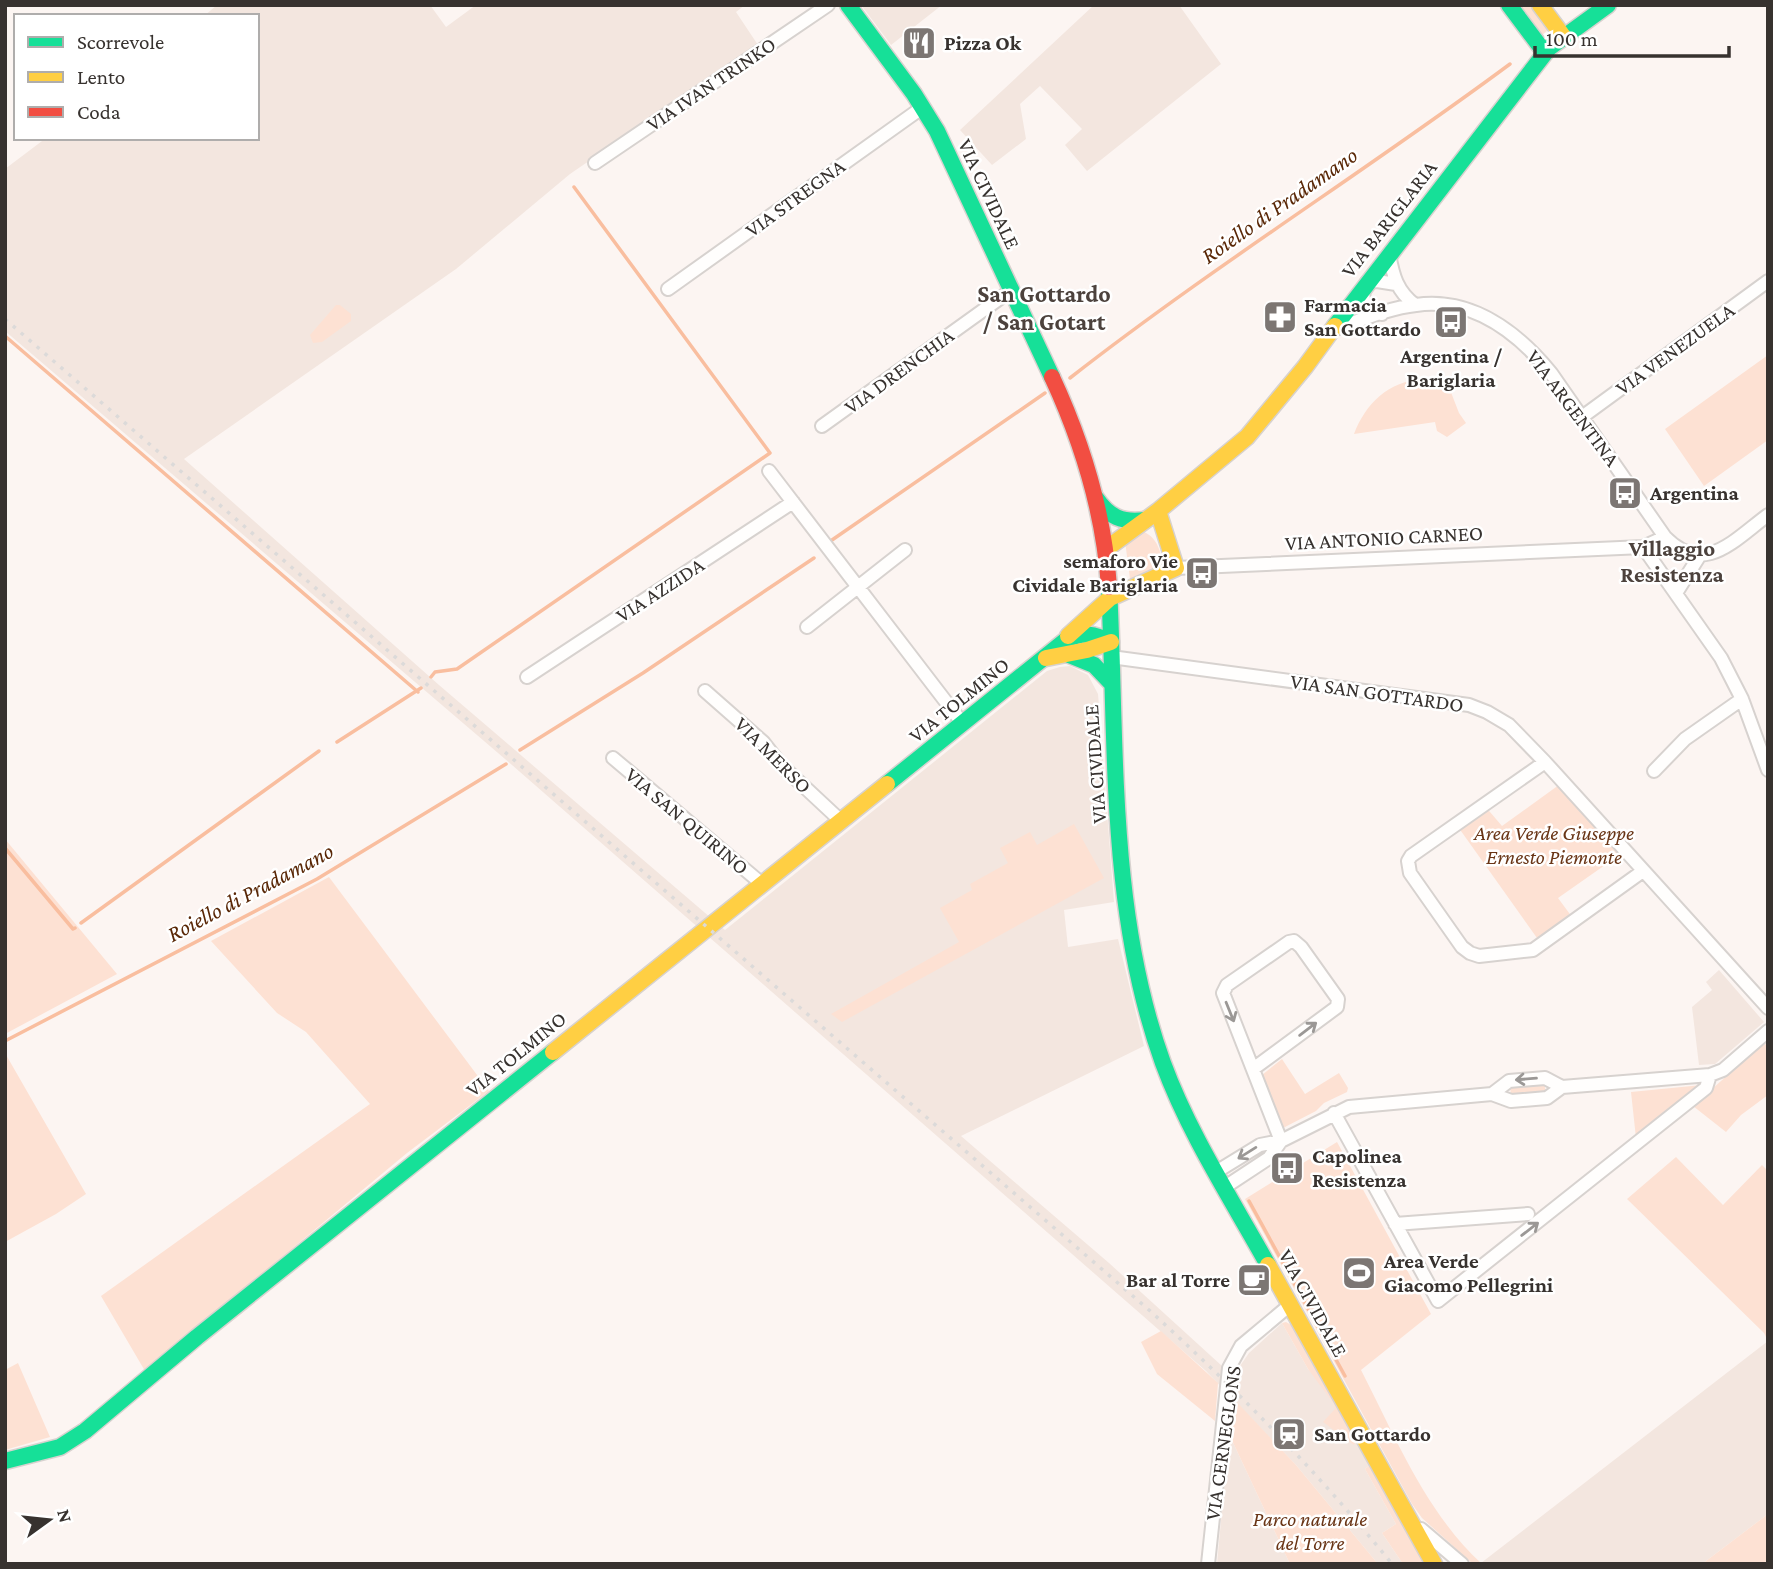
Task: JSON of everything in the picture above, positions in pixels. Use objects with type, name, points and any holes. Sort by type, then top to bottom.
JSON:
[{"type":"street","name":"VIA IVAN TRINKO","points":[[595,163],[828,5]]},
{"type":"street","name":"VIA CIVIDALE","points":[[849,5],[923,107],[936,131],[1073,425],[1106,549],[1125,890],[1136,969],[1168,1078],[1216,1172],[1434,1564]]},
{"type":"street","points":[[1509,5],[1545,53]]},
{"type":"street","points":[[1540,5],[1563,36]]},
{"type":"street","name":"VIA BARIGLARIA","points":[[1106,549],[1152,516],[1247,437],[1305,367],[1367,282],[1545,53],[1563,36],[1608,5]]},
{"type":"street","name":"VIA STREGNA","points":[[668,289],[923,107]]},
{"type":"street","points":[[1389,254],[1396,284],[1404,296],[1415,304]]},
{"type":"street","name":"VIA VENEZUELA","points":[[1582,417],[1768,281]]},
{"type":"street","points":[[1382,314],[1365,308],[1363,292],[1367,282],[1396,284]]},
{"type":"street","name":"VIA DRENCHIA","points":[[822,426],[1010,291]]},
{"type":"street","name":"VIA ARGENTINA","points":[[1331,330],[1415,304],[1450,305],[1491,320],[1532,350],[1665,537]]},
{"type":"street","points":[[769,471],[963,724]]},
{"type":"street","points":[[1094,496],[1108,513],[1118,520],[1131,523],[1152,516],[1176,568]]},
{"type":"street","name":"VIA AZZIDA","points":[[527,677],[793,502]]},
{"type":"street","points":[[1665,537],[1678,548],[1700,555],[1720,551],[1768,515]]},
{"type":"street","name":"VIA ANTONIO CARNEO","points":[[1110,598],[1176,568],[1643,547],[1665,537]]},
{"type":"street","points":[[1643,547],[1721,658],[1742,699],[1768,770]]},
{"type":"street","points":[[807,627],[905,550]]},
{"type":"street","points":[[1676,593],[1700,555]]},
{"type":"street","name":"VIA TOLMINO","points":[[5,1461],[60,1447],[85,1431],[197,1337],[1043,659],[1065,645],[1110,598]]},
{"type":"street","points":[[1065,645],[1094,665],[1112,684]]},
{"type":"street","name":"VIA TOLMINO","points":[[1065,645],[1111,650]]},
{"type":"street","name":"VIA SAN GOTTARDO","points":[[1111,650],[1469,705],[1487,712],[1509,725],[1545,762],[1768,1008]]},
{"type":"street","name":"VIA MERSO","points":[[705,691],[763,741],[781,765],[841,821]]},
{"type":"street","points":[[1654,771],[1685,739],[1742,699]]},
{"type":"street","name":"VIA SAN QUIRINO","points":[[613,758],[762,884]]},
{"type":"street","points":[[1545,762],[1422,848],[1408,861],[1410,873],[1462,947],[1470,954],[1479,956],[1533,950],[1643,871]]},
{"type":"street","points":[[1253,1069],[1339,1003],[1301,947],[1294,941],[1227,985],[1224,990],[1224,997],[1281,1141]]},
{"type":"street","points":[[1216,1172],[1260,1145],[1281,1141],[1334,1113],[1358,1105],[1492,1094],[1511,1101],[1547,1098],[1562,1087],[1710,1075],[1723,1070],[1768,1031]]},
{"type":"street","points":[[1334,1113],[1438,1301],[1706,1088],[1710,1075]]},
{"type":"street","points":[[1492,1094],[1509,1081],[1545,1077],[1562,1087]]},
{"type":"street","points":[[1225,1187],[1269,1158],[1281,1141]]},
{"type":"street","points":[[1395,1224],[1528,1214]]},
{"type":"street","name":"VIA CERNEGLONS","points":[[1208,1564],[1229,1368],[1241,1346],[1290,1305]]},
{"type":"street","name":"VIA CIVIDALE","points":[[1407,1517],[1462,1564]]},
{"type":"shaded area","points":[[217,5],[430,5],[446,27],[476,5],[745,5],[736,12],[758,45],[570,174],[456,269],[184,459],[439,685],[725,930],[1047,671],[1070,666],[1088,675],[1098,694],[1114,902],[1064,910],[1068,947],[1118,939],[1144,1046],[961,1136],[1109,1263],[1233,1376],[1249,1353],[1282,1323],[1308,1369],[1330,1391],[1370,1465],[1365,1469],[1396,1524],[1382,1533],[1403,1564],[1378,1564],[1296,1465],[1206,1371],[512,765],[5,331],[5,169],[43,140],[259,140],[259,14],[206,14]]},
{"type":"shaded area","points":[[861,5],[942,5],[891,45]]},
{"type":"shaded area","points":[[1094,5],[1179,5],[1221,64],[1087,171],[1065,145],[1082,129],[1040,86],[1020,104],[1026,139],[992,165],[960,130]]},
{"type":"shaded area","points":[[1719,970],[1764,1022],[1715,1064],[1699,1065],[1692,1007],[1712,990],[1706,982]]},
{"type":"shaded area","points":[[1768,1341],[1768,1514],[1702,1564],[1481,1563]]},
{"type":"shaded area","points":[[1229,1434],[1290,1564],[1217,1564]]},
{"type":"green space","points":[[1518,5],[1532,5],[1549,29],[1541,36]]},
{"type":"green space","points":[[336,305],[351,314],[351,321],[322,342],[313,343],[310,335]]},
{"type":"green space","points":[[1768,355],[1768,440],[1704,486],[1665,429]]},
{"type":"green space","points":[[1422,379],[1447,382],[1459,413],[1466,423],[1447,437],[1437,431],[1435,422],[1354,434],[1365,413],[1380,396],[1399,384]]},
{"type":"green space","points":[[1144,532],[1156,542],[1163,566],[1130,579],[1125,541]]},
{"type":"green space","name":"Area Verde Giuseppe Ernesto Piemonte","points":[[1563,782],[1625,851],[1558,898],[1575,921],[1542,945],[1456,824],[1484,805],[1502,826]]},
{"type":"green space","points":[[1074,824],[1104,878],[842,1022],[831,1014],[959,942],[940,908],[972,890],[970,884],[1008,863],[1000,848],[1030,832],[1037,845]]},
{"type":"green space","points":[[5,839],[117,974],[5,1034]]},
{"type":"green space","points":[[329,877],[489,1091],[407,1153],[145,1371],[101,1296],[370,1104],[306,1032],[277,1013],[211,941]]},
{"type":"green space","points":[[1768,1043],[1768,1095],[1741,1115],[1726,1132],[1693,1106],[1758,1048]]},
{"type":"green space","points":[[5,1053],[86,1194],[5,1242]]},
{"type":"green space","points":[[1282,1059],[1305,1094],[1339,1073],[1348,1088],[1347,1092],[1283,1128],[1262,1075]]},
{"type":"green space","points":[[1544,1082],[1546,1094],[1511,1097],[1510,1085]]},
{"type":"green space","points":[[1702,1085],[1636,1138],[1631,1092]]},
{"type":"green space","name":"Area Verde Giacomo Pellegrini","points":[[1337,1142],[1431,1314],[1361,1370],[1428,1498],[1462,1544],[1482,1564],[1473,1564],[1422,1518],[1412,1504],[1245,1199]]},
{"type":"green space","points":[[1676,1157],[1723,1205],[1762,1165],[1768,1171],[1768,1341],[1764,1333],[1627,1199]]},
{"type":"green space","points":[[1282,1323],[1293,1326],[1356,1438],[1354,1445],[1323,1422],[1335,1409],[1334,1404],[1308,1369]]},
{"type":"green space","points":[[1161,1331],[1218,1383],[1215,1421],[1157,1374],[1141,1342]]},
{"type":"green space","points":[[18,1363],[50,1437],[5,1450],[5,1370]]},
{"type":"green space","name":"Parco naturale del Torre","points":[[1232,1397],[1296,1465],[1378,1564],[1290,1564],[1229,1434]]},
{"type":"green space","points":[[1370,1465],[1425,1564],[1403,1564],[1382,1533],[1396,1524],[1365,1469]]},
{"type":"green space","points":[[1768,1514],[1768,1564],[1702,1564]]},
{"type":"waterway","name":"Roiello di Pradamano","points":[[1070,378],[1178,297],[1510,64]]},
{"type":"waterway","points":[[431,677],[435,672],[457,669],[770,453],[574,187]]},
{"type":"waterway","points":[[5,336],[418,692]]},
{"type":"waterway","name":"Roiello di Pradamano","points":[[832,540],[1045,393]]},
{"type":"waterway","name":"Roiello di Pradamano","points":[[520,750],[643,673],[814,558]]},
{"type":"waterway","points":[[337,742],[421,688]]},
{"type":"waterway","points":[[81,923],[319,751]]},
{"type":"waterway","name":"Roiello di Pradamano","points":[[5,1041],[317,879],[506,764]]},
{"type":"waterway","points":[[5,848],[73,929],[75,928]]},
{"type":"waterway","points":[[1249,1201],[1345,1376]]},
{"type":"railway","points":[[5,319],[1149,1310],[1275,1432],[1392,1564]]},
{"type":"traffic: fast","points":[[848,5],[914,94],[937,131],[1052,377]]},
{"type":"traffic: fast","points":[[1509,5],[1545,53]]},
{"type":"traffic: fast","points":[[1335,326],[1549,48],[1608,5]]},
{"type":"traffic: fast","points":[[1096,498],[1106,510],[1117,517],[1145,520]]},
{"type":"traffic: fast","points":[[1109,587],[1118,828],[1132,947],[1145,1005],[1163,1063],[1185,1115],[1268,1265]]},
{"type":"traffic: fast","points":[[887,784],[1066,640],[1078,635],[1089,635],[1111,642]]},
{"type":"traffic: fast","points":[[1067,654],[1094,665],[1112,684]]},
{"type":"traffic: fast","points":[[5,1461],[60,1447],[85,1431],[197,1337],[553,1052]]},
{"type":"traffic: slow","points":[[1540,5],[1563,36]]},
{"type":"traffic: slow","points":[[1106,549],[1158,511],[1247,437],[1335,326]]},
{"type":"traffic: slow","points":[[1068,636],[1110,598],[1176,568],[1158,511]]},
{"type":"traffic: slow","points":[[1046,658],[1111,642]]},
{"type":"traffic: slow","points":[[553,1052],[887,784]]},
{"type":"traffic: slow","points":[[1268,1265],[1434,1564]]},
{"type":"traffic: jam","points":[[1052,377],[1090,479],[1102,532],[1109,587]]},
{"type":"place","name":"Pizza Ok","points":[[919,43]]},
{"type":"place","name":"Farmacia San Gottardo","points":[[1280,317]]},
{"type":"place","name":"Argentina / Bariglaria","points":[[1451,322]]},
{"type":"place","name":"Argentina","points":[[1625,493]]},
{"type":"place","name":"semaforo Vie Cividale Bariglaria","points":[[1202,573]]},
{"type":"place","name":"Capolinea Resistenza","points":[[1287,1168]]},
{"type":"place","name":"Area Verde Giacomo Pellegrini","points":[[1359,1273]]},
{"type":"place","name":"Bar al Torre","points":[[1254,1280]]},
{"type":"place","name":"San Gottardo","points":[[1289,1434]]},
{"type":"district","name":"San Gottardo / San Gotart","points":[[1044,307]]},
{"type":"district","name":"Villaggio Resistenza","points":[[1672,561]]}]
